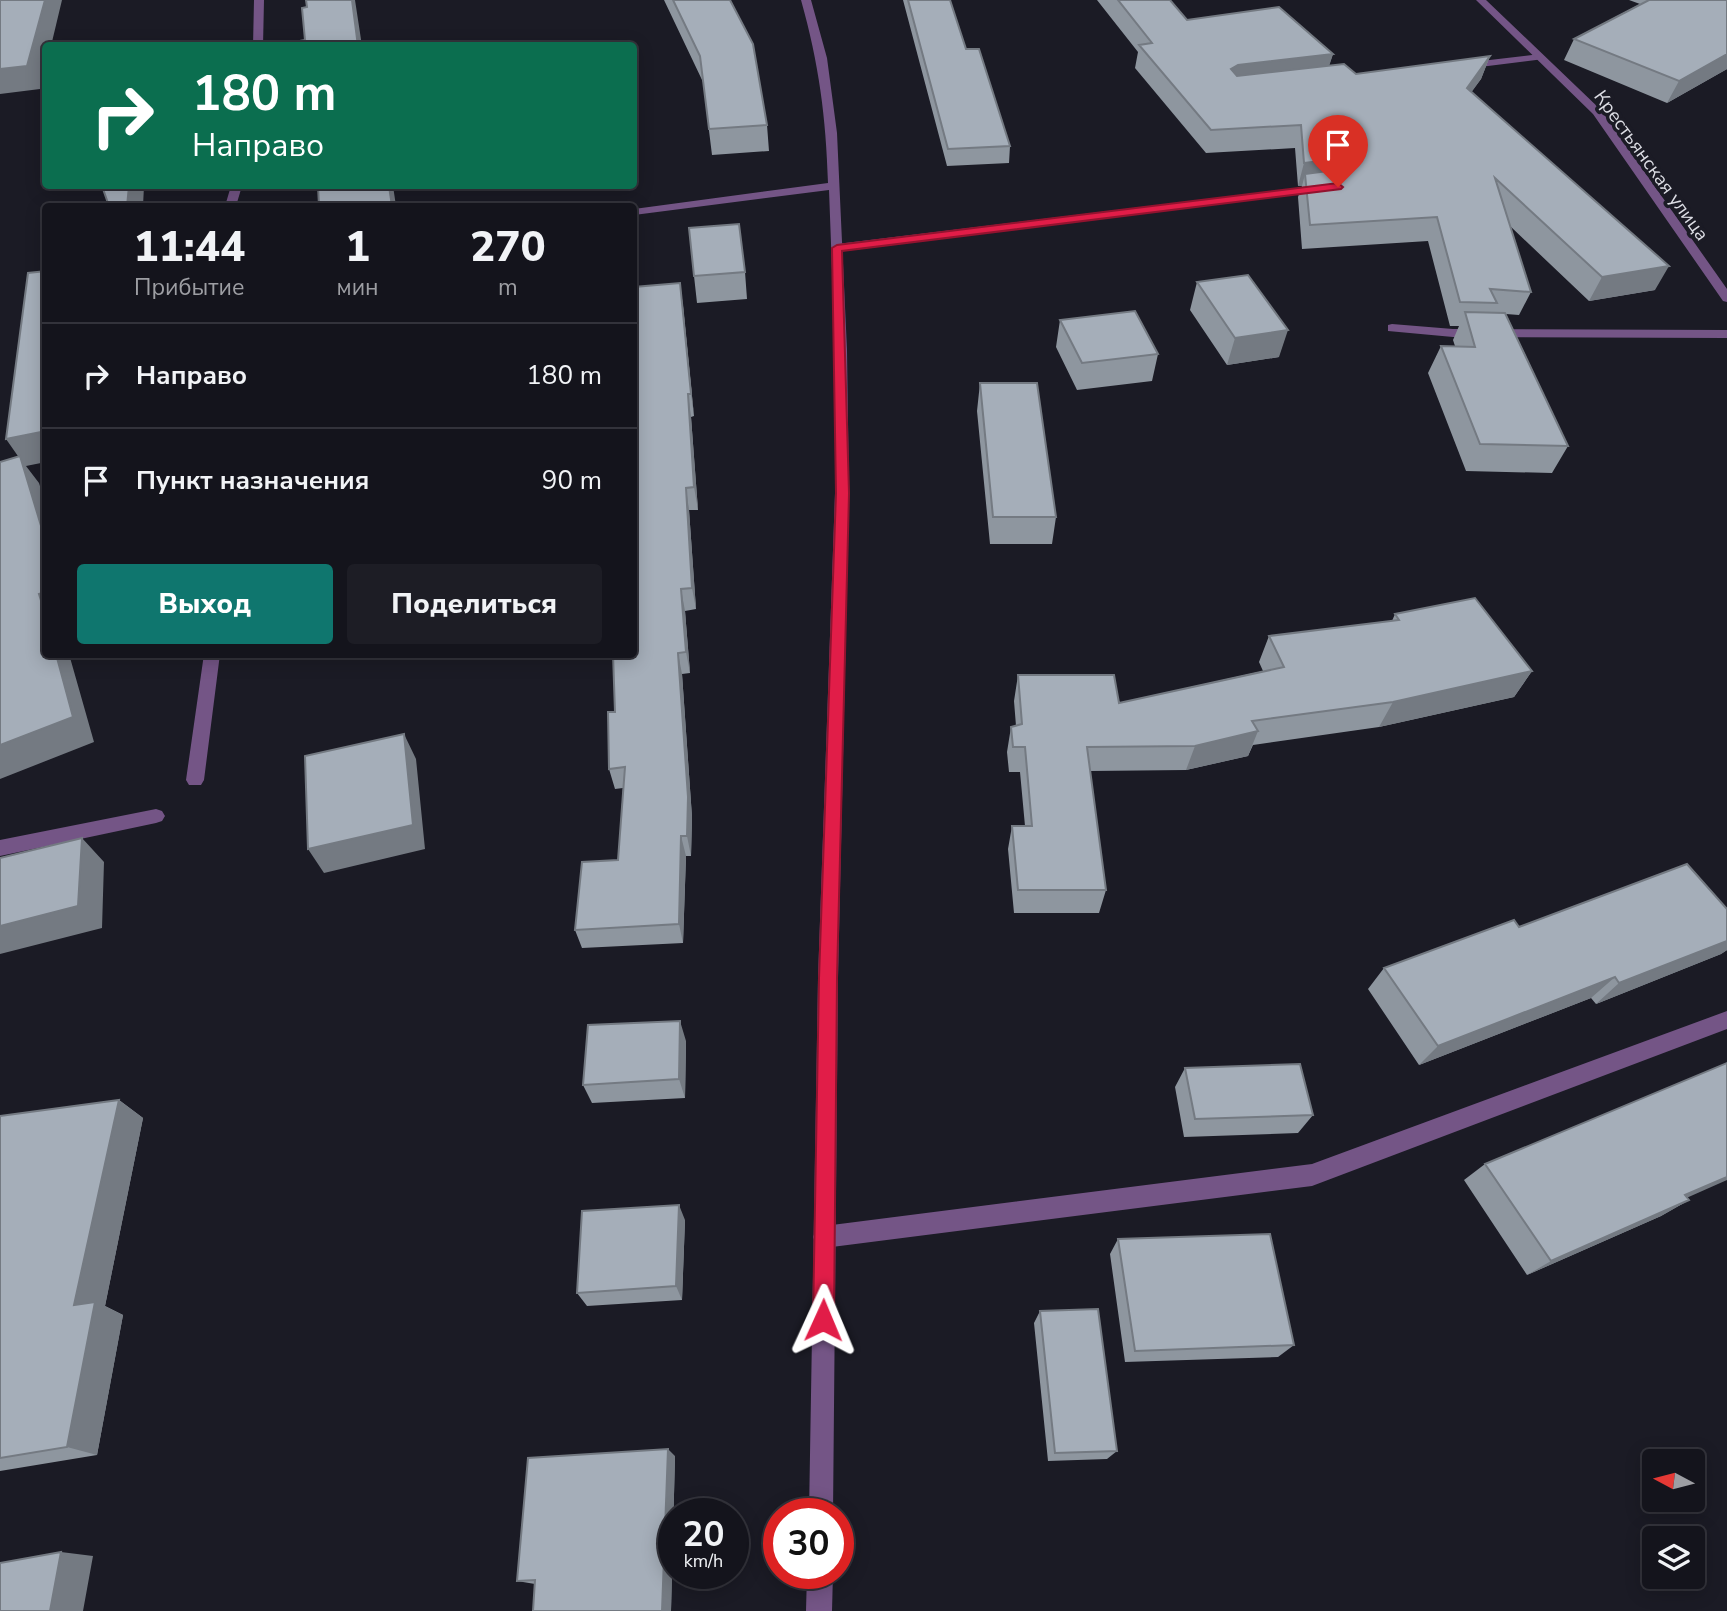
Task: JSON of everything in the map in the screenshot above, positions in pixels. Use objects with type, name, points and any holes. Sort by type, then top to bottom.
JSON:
[{"type":"street","points":[[258,42],[259,0]]},
{"type":"street","points":[[806,0],[822,58],[832,133],[842,493],[828,978],[821,1498]]},
{"type":"street","name":"Крестьянская улица","points":[[1480,0],[1597,111],[1727,298]]},
{"type":"street","points":[[1447,68],[1540,57]]},
{"type":"street","points":[[637,212],[834,186]]},
{"type":"street","points":[[837,248],[1338,187]]},
{"type":"street","points":[[1392,328],[1453,332],[1727,334]]},
{"type":"street","points":[[194,780],[211,658]]},
{"type":"street","points":[[0,848],[156,816]]},
{"type":"street","points":[[824,1237],[1312,1175],[1727,1020]]},
{"type":"street","points":[[819,1611],[820,1589]]},
{"type":"building","points":[[0,0],[45,0],[27,66],[0,69]]},
{"type":"building","points":[[306,0],[352,0],[357,42],[299,42],[305,40],[302,8],[307,7]]},
{"type":"building","points":[[673,0],[730,0],[753,44],[767,125],[709,129],[700,56]]},
{"type":"building","points":[[908,0],[950,0],[966,49],[979,49],[1010,146],[948,149]]},
{"type":"building","points":[[1118,0],[1170,0],[1187,20],[1279,7],[1333,54],[1238,65],[1231,69],[1237,76],[1344,64],[1356,74],[1490,56],[1467,88],[1669,266],[1602,277],[1495,178],[1531,292],[1490,289],[1497,303],[1460,302],[1437,217],[1310,225],[1305,174],[1350,168],[1352,160],[1345,158],[1304,163],[1301,125],[1211,130],[1139,45],[1152,43]]},
{"type":"building","points":[[1649,0],[1727,0],[1727,54],[1679,81],[1574,39]]},
{"type":"building","points":[[103,189],[129,189],[127,203],[108,203]]},
{"type":"building","points":[[318,189],[389,189],[392,203],[319,203]]},
{"type":"building","points":[[739,224],[745,272],[694,276],[689,228]]},
{"type":"building","points":[[42,271],[42,432],[6,439],[28,273]]},
{"type":"building","points":[[1248,275],[1288,330],[1235,338],[1197,282]]},
{"type":"building","points":[[680,283],[691,394],[688,394],[694,487],[686,488],[692,588],[681,589],[686,652],[678,653],[688,797],[687,836],[681,836],[679,924],[575,930],[582,862],[618,860],[625,767],[609,769],[608,712],[615,712],[613,658],[637,658],[637,287]]},
{"type":"building","points":[[1135,311],[1158,354],[1082,363],[1060,320]]},
{"type":"building","points":[[1465,312],[1505,313],[1568,446],[1480,444],[1441,346],[1475,347]]},
{"type":"building","points":[[980,383],[1037,383],[1056,517],[993,517]]},
{"type":"building","points":[[20,456],[42,529],[42,593],[39,594],[42,604],[42,658],[57,658],[73,717],[0,745],[0,462]]},
{"type":"building","points":[[1475,598],[1532,671],[1393,702],[1252,721],[1258,731],[1195,746],[1087,747],[1106,890],[1018,890],[1012,826],[1032,826],[1025,747],[1013,747],[1011,727],[1022,724],[1018,675],[1114,675],[1119,703],[1284,667],[1269,636],[1399,620],[1395,614]]},
{"type":"building","points":[[404,734],[413,825],[308,849],[305,756]]},
{"type":"building","points":[[82,838],[78,906],[0,926],[0,858]]},
{"type":"building","points":[[1687,864],[1727,909],[1727,941],[1619,983],[1615,977],[1438,1046],[1384,968],[1514,920],[1519,927]]},
{"type":"building","points":[[680,1021],[679,1079],[583,1085],[588,1025]]},
{"type":"building","points":[[1727,1063],[1727,1177],[1685,1195],[1689,1200],[1551,1261],[1485,1164]]},
{"type":"building","points":[[1300,1064],[1313,1115],[1195,1119],[1185,1068]]},
{"type":"building","points":[[119,1100],[74,1305],[95,1302],[67,1447],[0,1458],[0,1116]]},
{"type":"building","points":[[679,1205],[676,1286],[577,1293],[582,1211]]},
{"type":"building","points":[[1270,1234],[1294,1345],[1135,1351],[1118,1239]]},
{"type":"building","points":[[1098,1309],[1117,1451],[1055,1453],[1040,1311]]},
{"type":"building","points":[[668,1449],[666,1498],[658,1498],[658,1589],[663,1589],[662,1611],[533,1611],[535,1580],[517,1581],[528,1458]]},
{"type":"building","points":[[61,1552],[50,1611],[0,1611],[0,1563]]},
{"type":"route","points":[[823,1320],[828,978],[842,493],[837,248],[1338,187]]}]
